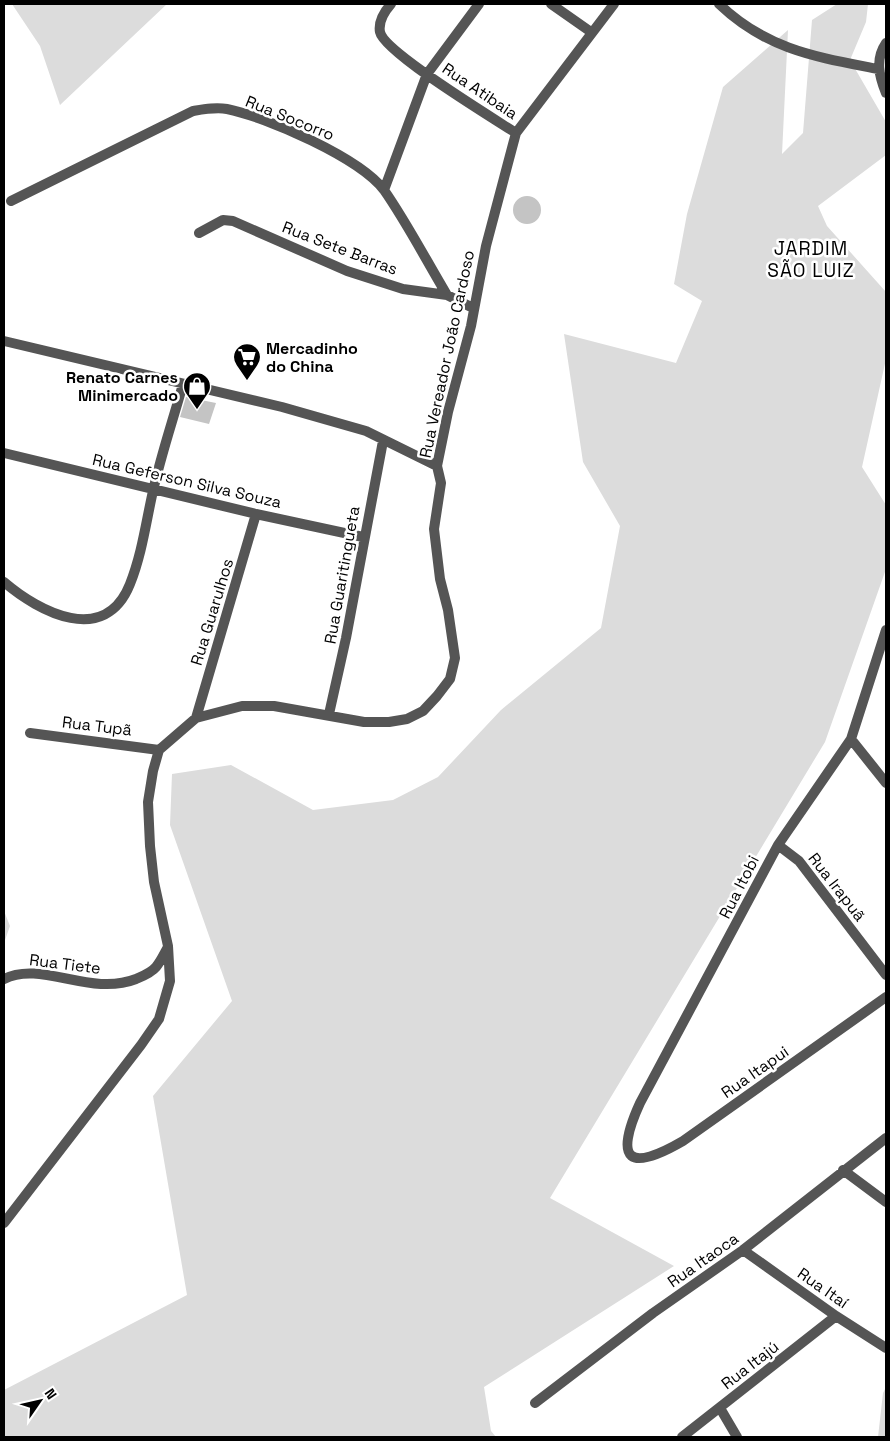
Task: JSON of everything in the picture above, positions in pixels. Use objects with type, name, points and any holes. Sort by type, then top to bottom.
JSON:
[{"type":"street","name":"Rua Atibaia","points":[[391,4],[379,22],[380,34],[390,47],[516,133]]},
{"type":"street","points":[[384,190],[427,74],[478,4]]},
{"type":"street","points":[[551,4],[590,32]]},
{"type":"street","name":"Rua Vereador João Cardoso","points":[[196,718],[242,706],[274,706],[330,714],[364,722],[389,722],[407,719],[423,711],[438,696],[450,679],[455,658],[448,610],[440,579],[434,529],[441,483],[437,466],[448,412],[471,326],[488,236],[516,133],[590,32],[614,4]]},
{"type":"street","points":[[719,4],[762,37],[803,54],[878,69]]},
{"type":"street","points":[[886,43],[882,50],[878,69],[886,93]]},
{"type":"street","name":"Rua Socorro","points":[[11,201],[184,115],[211,108],[227,109],[267,122],[347,158],[368,172],[384,190],[446,295]]},
{"type":"street","name":"Rua Sete Barras","points":[[200,233],[223,220],[233,222],[347,271],[403,288],[446,295],[473,308]]},
{"type":"street","points":[[4,341],[318,417],[366,431],[437,466]]},
{"type":"street","points":[[4,582],[31,604],[58,615],[78,620],[95,618],[108,612],[130,585],[140,555],[154,489],[183,384]]},
{"type":"street","name":"Rua Guaritingueta","points":[[330,714],[383,441]]},
{"type":"street","name":"Rua Geferson Silva Souza","points":[[4,453],[256,514],[364,537]]},
{"type":"street","name":"Rua Guarulhos","points":[[196,718],[256,514]]},
{"type":"street","name":"Rua Itobi","points":[[635,1157],[628,1151],[626,1143],[629,1126],[636,1111],[778,845],[851,739],[886,630]]},
{"type":"street","points":[[4,1222],[159,1019],[170,981],[168,946],[154,882],[148,802],[153,771],[159,750],[196,718]]},
{"type":"street","name":"Rua Tupã","points":[[30,733],[159,750]]},
{"type":"street","points":[[851,739],[886,783]]},
{"type":"street","name":"Rua Irapuã","points":[[778,845],[799,861],[886,975]]},
{"type":"street","name":"Rua Tiete","points":[[4,979],[16,973],[38,973],[88,984],[116,984],[145,976],[156,968],[168,946]]},
{"type":"street","name":"Rua Itapui","points":[[635,1157],[644,1159],[653,1156],[683,1141],[886,997]]},
{"type":"street","name":"Rua Itaoca","points":[[535,1403],[653,1313],[744,1250],[843,1170],[886,1138]]},
{"type":"street","points":[[843,1170],[886,1202]]},
{"type":"street","name":"Rua Itaí","points":[[744,1250],[836,1316],[886,1348]]},
{"type":"street","name":"Rua Itajú","points":[[682,1437],[836,1316]]},
{"type":"street","points":[[720,1408],[737,1437]]},
{"type":"shaded area","points":[[12,4],[167,4],[60,105],[40,46]]},
{"type":"shaded area","points":[[837,4],[868,4],[866,22],[850,60],[886,122],[886,155],[818,206],[827,226],[886,292],[886,359],[862,467],[886,505],[886,569],[825,742],[550,1198],[674,1266],[484,1387],[491,1431],[496,1437],[4,1437],[4,1390],[187,1295],[153,1096],[232,1001],[170,825],[172,774],[231,765],[313,810],[393,800],[438,777],[501,710],[601,628],[620,526],[583,462],[564,334],[676,363],[702,301],[674,284],[687,214],[723,87],[788,30],[782,154],[803,133],[812,20]]},
{"type":"shaded area","points":[[4,911],[10,926],[4,943]]},
{"type":"shaded area","points":[[886,1387],[886,1437],[878,1437],[883,1393]]},
{"type":"building","points":[[527,196],[537,200],[541,210],[537,220],[527,224],[517,220],[513,210],[517,200]]},
{"type":"building","name":"Renato Carnes Minimercado","points":[[186,397],[216,403],[209,424],[180,417]]},
{"type":"place","name":"Mercadinho do China","points":[[247,381]]},
{"type":"place","name":"Renato Carnes Minimercado","points":[[197,410]]},
{"type":"district","name":"JARDIM SÃO LUIZ","points":[[811,259]]}]
